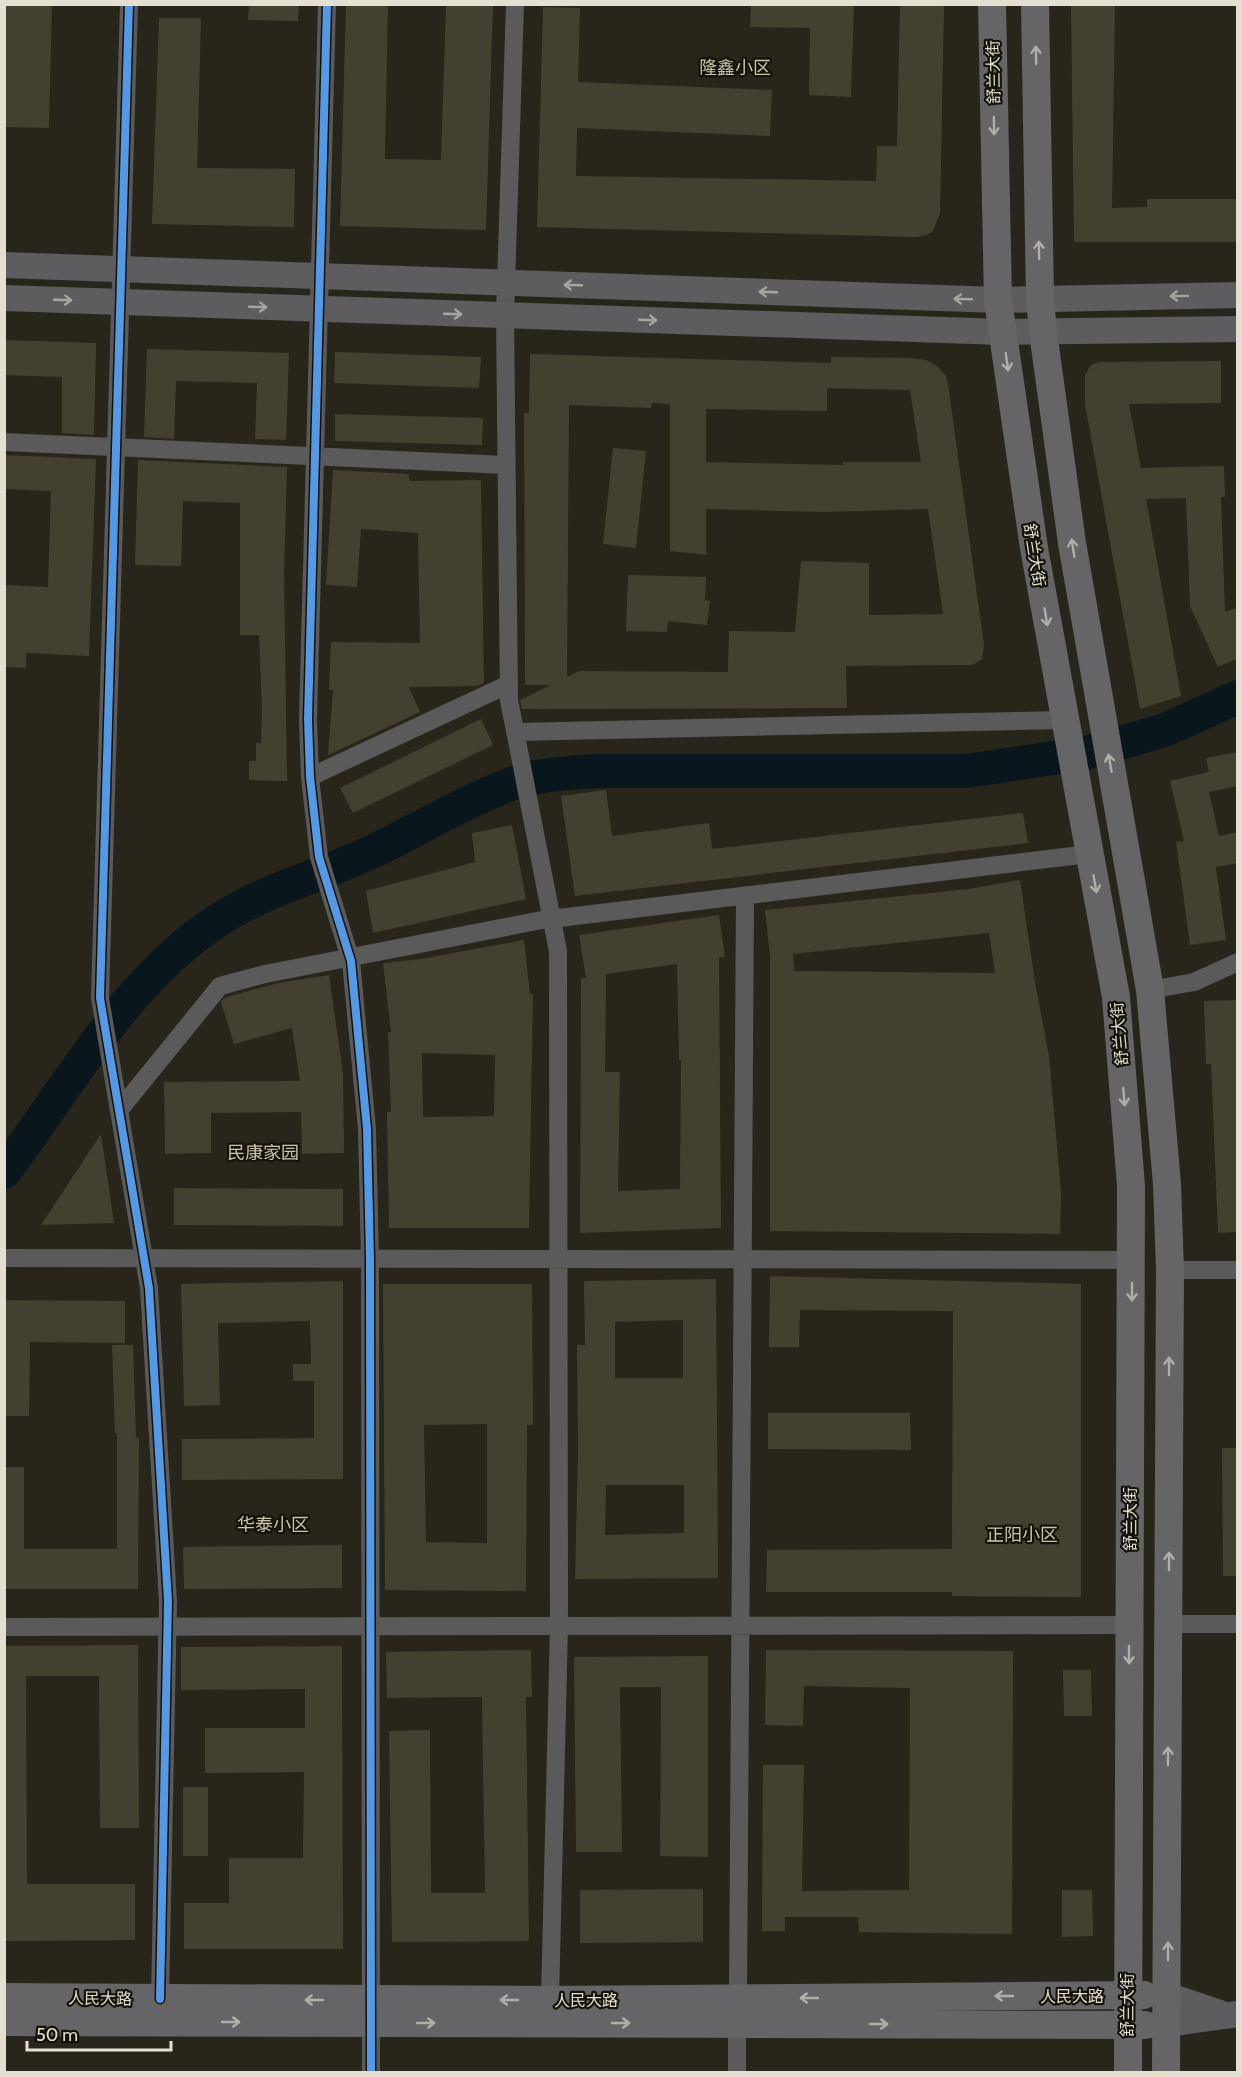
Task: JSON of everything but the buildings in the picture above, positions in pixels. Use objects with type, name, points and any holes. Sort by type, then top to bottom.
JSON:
[{"type":"main road","name":"舒兰大街","points":[[992,4],[998,300],[1034,548],[1116,997],[1131,1186],[1128,2073]]},
{"type":"main road","points":[[1035,4],[1040,299],[1043,332],[1072,543],[1150,990],[1167,1184],[1170,1270],[1166,2073]]},
{"type":"main road","name":"人民大路","points":[[4,2022],[372,2011],[738,2011],[1167,1995]]},
{"type":"main road","name":"人民大路","points":[[4,1997],[160,1999],[372,2011],[550,2000],[738,2011],[1127,2025],[1166,2024]]},
{"type":"street","points":[[129,4],[100,998],[120,1105],[149,1287],[168,1627],[160,1999]]},
{"type":"street","points":[[327,4],[317,309],[308,719],[310,777],[319,857],[350,958],[367,1129],[370,1259],[371,2073]]},
{"type":"street","points":[[515,4],[506,283],[509,684],[516,735],[558,951],[559,1626],[550,2000]]},
{"type":"street","points":[[4,266],[998,300],[1238,295]]},
{"type":"street","points":[[4,298],[1002,333],[1238,329]]},
{"type":"street","points":[[4,442],[506,465]]},
{"type":"street","points":[[310,777],[509,684]]},
{"type":"street","points":[[516,735],[1065,721]]},
{"type":"street","points":[[120,1105],[220,986],[265,974],[552,919],[1089,854]]},
{"type":"street","points":[[737,2073],[745,895]]},
{"type":"street","points":[[1150,990],[1194,982],[1238,962]]},
{"type":"street","points":[[4,1258],[1132,1260]]},
{"type":"street","points":[[1170,1270],[1238,1270]]},
{"type":"street","points":[[4,1627],[1129,1624]]},
{"type":"street","points":[[1168,1624],[1238,1624]]},
{"type":"street","points":[[1167,1995],[1230,2014]]},
{"type":"street","points":[[1166,2024],[1230,2014]]},
{"type":"waterway","points":[[4,1172],[126,1004],[184,946],[217,921],[256,899],[358,858],[464,805],[517,782],[557,774],[597,771],[967,771],[1086,753],[1165,730],[1238,697]]},
{"type":"cycle path","points":[[129,4],[100,998],[149,1288],[168,1601],[160,1999]]},
{"type":"cycle path","points":[[327,4],[308,719],[310,777],[319,857],[351,961],[367,1129],[370,1259],[371,2072]]},
{"type":"district","name":"隆鑫小区","points":[[735,68]]},
{"type":"district","name":"民康家园","points":[[263,1153]]},
{"type":"district","name":"华泰小区","points":[[273,1525]]},
{"type":"district","name":"正阳小区","points":[[1022,1535]]}]
